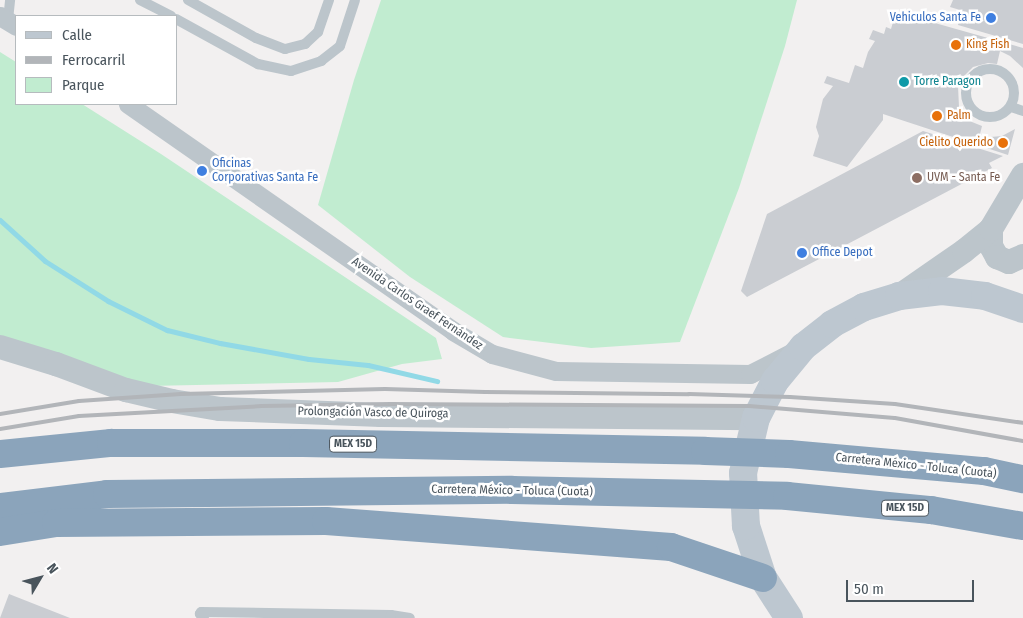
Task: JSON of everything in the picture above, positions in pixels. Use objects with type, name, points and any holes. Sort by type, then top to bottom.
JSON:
[{"type":"highway","name":"Carretera México - Toluca (Cuota)","points":[[0,454],[111,444],[303,443],[706,451],[789,454],[984,471],[1023,479]]},
{"type":"highway","points":[[984,471],[1023,471]]},
{"type":"highway","name":"Carretera México - Toluca (Cuota)","points":[[0,507],[107,494],[512,490],[787,496],[931,510],[1023,526]]},
{"type":"highway","points":[[0,532],[56,523],[326,521],[672,548],[763,578]]},
{"type":"main road","points":[[789,618],[763,578],[746,526],[743,473],[756,418],[775,381],[804,346],[832,324],[864,307],[899,296],[942,291],[985,296],[1023,309]]},
{"type":"street","name":"Avenida Carlos Graef Fernández","points":[[129,105],[453,331],[492,354],[556,371],[750,374],[804,346]]},
{"type":"street","points":[[899,296],[964,251],[990,229],[1023,175]]},
{"type":"street","points":[[990,229],[991,246],[997,257],[1009,262],[1023,256]]},
{"type":"street","name":"Prolongación Vasco de Quiroga","points":[[0,347],[56,364],[126,390],[172,401],[220,409],[381,415],[756,418]]},
{"type":"lane","points":[[8,21],[10,0]]},
{"type":"lane","points":[[140,0],[169,15]]},
{"type":"lane","points":[[188,0],[256,38],[285,48],[305,44],[318,32],[329,0]]},
{"type":"lane","points":[[178,20],[258,64],[291,71],[321,61],[340,46],[356,0]]},
{"type":"lane","points":[[991,69],[998,70],[1010,79],[1019,93],[1011,107],[1000,116],[993,118],[978,115],[969,104],[966,90],[968,84],[977,73],[991,69]]},
{"type":"lane","points":[[1011,107],[1023,111]]},
{"type":"lane","points":[[204,618],[200,614],[201,612],[410,618]]},
{"type":"green space","points":[[381,0],[797,0],[785,46],[739,188],[680,342],[591,348],[503,337],[410,277],[318,205],[354,80]]},
{"type":"green space","points":[[0,52],[15,61],[15,105],[84,105],[161,154],[436,338],[442,359],[402,364],[338,382],[148,386],[0,336]]},
{"type":"building","name":"Vehiculos Santa Fe","points":[[953,0],[1023,0],[1023,44],[958,25],[960,10],[950,7]]},
{"type":"building","name":"Torre Paragon","points":[[896,12],[1023,48],[1023,68],[1010,56],[1000,51],[997,64],[988,63],[973,67],[962,78],[958,86],[959,107],[972,122],[982,126],[979,138],[1002,136],[1015,129],[1008,155],[883,114],[883,120],[847,167],[813,156],[819,136],[816,127],[823,99],[833,86],[824,83],[827,76],[849,83],[855,65],[863,68],[868,52],[875,41],[869,39],[873,30],[884,34],[886,27],[891,29]]},
{"type":"building","points":[[923,131],[1003,156],[989,163],[992,168],[747,297],[741,291],[767,214]]},
{"type":"building","points":[[9,594],[70,618],[0,618]]},
{"type":"waterway","points":[[0,220],[45,261],[108,301],[167,330],[220,343],[309,359],[368,365],[437,381]]},
{"type":"railway","points":[[0,414],[79,401],[181,394],[385,389],[790,397],[895,404],[1023,423]]},
{"type":"railway","points":[[0,429],[79,416],[262,406],[390,404],[749,406],[895,418],[1023,441]]},
{"type":"place","name":"Vehiculos Santa Fe","points":[[991,18]]},
{"type":"place","name":"King Fish","points":[[956,45]]},
{"type":"place","name":"Torre Paragon","points":[[904,82]]},
{"type":"place","name":"Palm","points":[[937,116]]},
{"type":"place","name":"Cielito Querido","points":[[1003,143]]},
{"type":"place","name":"Oficinas Corporativas Santa Fe","points":[[202,171]]},
{"type":"place","name":"UVM - Santa Fe","points":[[917,178]]},
{"type":"place","name":"Office Depot","points":[[802,253]]}]
